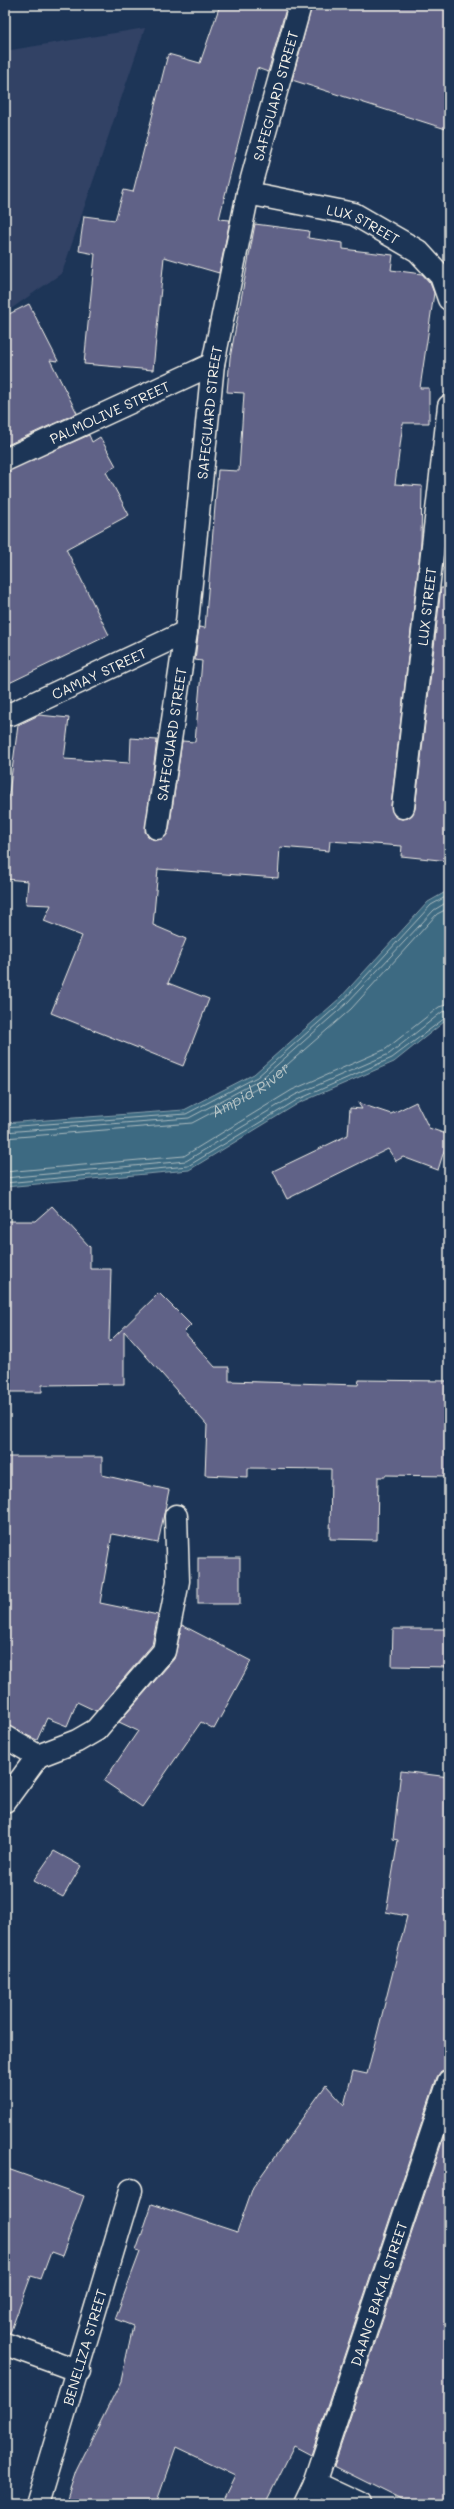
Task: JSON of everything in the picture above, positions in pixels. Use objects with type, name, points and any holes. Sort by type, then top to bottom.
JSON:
[{"type":"street","name":"SAFEGUARD STREET","points":[[158,828],[186,632],[213,364],[248,193],[300,5]]},
{"type":"street","name":"LUX STREET","points":[[248,193],[354,214],[418,251],[441,276],[449,299]]},
{"type":"street","name":"PALMOLIVE STREET","points":[[5,460],[213,364]]},
{"type":"street","name":"LUX STREET","points":[[403,807],[449,406]]},
{"type":"street","name":"CAMAY STREET","points":[[11,714],[186,632]]},
{"type":"street","points":[[5,1801],[38,1756],[77,1741],[96,1730],[164,1651],[178,1581],[176,1516]]},
{"type":"street","points":[[5,1737],[38,1756]]},
{"type":"street","name":"DAANG BAKAL STREET","points":[[306,2504],[315,2484],[449,2081]]},
{"type":"street","name":"BENELIZA STREET","points":[[37,2504],[79,2371],[131,2190]]},
{"type":"street","points":[[5,2344],[79,2371]]},
{"type":"street","points":[[315,2484],[360,2504]]},
{"type":"shaded area","points":[[145,28],[62,273],[5,313],[5,51]]},
{"type":"water","name":"Ampid River","points":[[449,890],[449,1018],[394,1062],[299,1103],[189,1170],[5,1187],[5,1123],[184,1110],[254,1074],[340,998],[428,902]]},
{"type":"building","points":[[220,5],[287,5],[268,72],[257,68],[219,219],[230,220],[219,273],[164,257],[153,370],[84,364],[95,254],[79,251],[84,216],[115,220],[124,190],[133,192],[168,54],[200,63]]},
{"type":"building","points":[[312,5],[449,5],[449,130],[292,80]]},
{"type":"building","points":[[255,224],[309,231],[308,238],[343,243],[343,249],[393,255],[391,270],[422,274],[430,283],[434,293],[420,388],[429,388],[429,423],[403,423],[395,484],[422,486],[421,543],[391,806],[395,817],[402,819],[408,818],[415,809],[441,588],[449,588],[449,861],[401,856],[402,846],[330,841],[329,851],[280,847],[278,878],[158,869],[153,925],[186,939],[168,983],[209,999],[183,1066],[51,1013],[82,936],[44,921],[51,905],[26,904],[28,881],[5,879],[5,801],[8,801],[18,725],[39,715],[69,718],[64,759],[130,763],[131,738],[157,740],[145,832],[150,838],[156,840],[162,839],[169,830],[182,741],[195,742],[202,661],[195,660],[199,627],[205,628],[218,470],[239,471],[244,393],[227,392],[230,358]]},
{"type":"building","points":[[29,304],[58,361],[50,360],[77,413],[5,446],[5,316]]},
{"type":"building","points":[[89,435],[92,442],[100,437],[116,466],[106,472],[129,515],[66,549],[109,635],[5,685],[5,472]]},
{"type":"building","points":[[416,1102],[429,1128],[449,1135],[438,1170],[403,1157],[396,1161],[388,1149],[287,1199],[273,1171],[348,1135],[350,1108],[362,1109],[358,1103],[391,1114]]},
{"type":"building","points":[[52,1206],[90,1247],[90,1269],[111,1269],[109,1342],[159,1293],[191,1325],[184,1332],[215,1367],[229,1367],[229,1381],[358,1385],[359,1380],[449,1381],[449,1476],[385,1475],[385,1477],[378,1477],[377,1540],[330,1539],[331,1469],[248,1468],[248,1477],[205,1475],[207,1425],[124,1331],[124,1384],[42,1385],[42,1392],[5,1392],[5,1221],[35,1221]]},
{"type":"building","points":[[5,1457],[102,1457],[102,1475],[169,1490],[158,1543],[112,1534],[100,1603],[158,1615],[152,1645],[96,1711],[77,1702],[67,1726],[47,1718],[37,1740],[5,1725]]},
{"type":"building","points":[[198,1558],[240,1558],[240,1604],[198,1604]]},
{"type":"building","points":[[182,1625],[251,1661],[214,1729],[201,1722],[142,1807],[104,1781],[138,1731],[119,1722],[174,1659]]},
{"type":"building","points":[[393,1629],[449,1629],[449,1667],[392,1666]]},
{"type":"building","points":[[401,1771],[449,1777],[449,2069],[441,2071],[437,2077],[311,2455],[294,2446],[265,2504],[221,2504],[235,2475],[176,2447],[156,2504],[65,2504],[76,2471],[121,2381],[133,2326],[115,2319],[140,2252],[136,2251],[152,2204],[237,2232],[253,2187],[326,2085],[344,2105],[353,2071],[367,2074],[407,1916],[386,1912],[398,1840],[393,1839]]},
{"type":"building","points":[[54,1851],[81,1866],[63,1897],[33,1881]]},
{"type":"building","points":[[449,2121],[449,2504],[410,2504],[334,2466]]},
{"type":"building","points":[[5,2168],[84,2196],[62,2256],[51,2252],[41,2279],[31,2276],[10,2333],[5,2332]]}]
